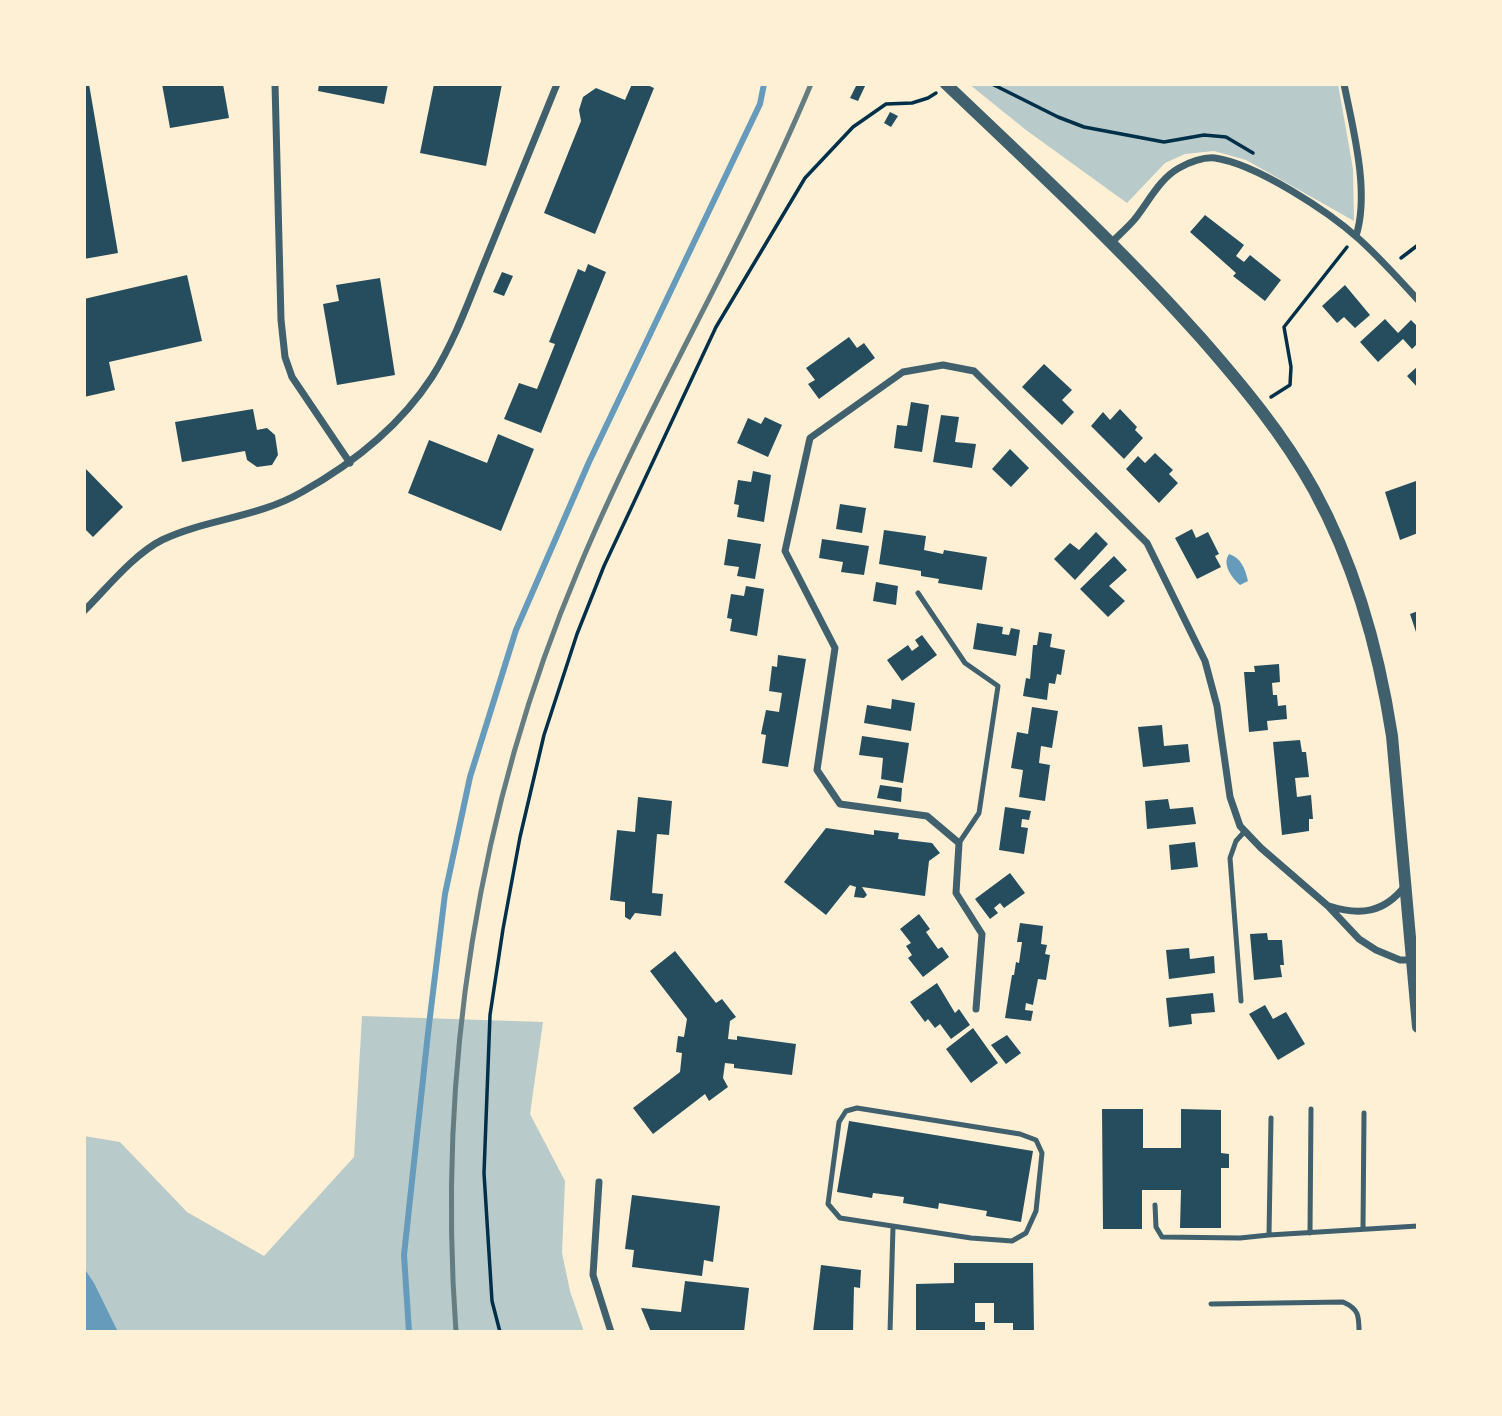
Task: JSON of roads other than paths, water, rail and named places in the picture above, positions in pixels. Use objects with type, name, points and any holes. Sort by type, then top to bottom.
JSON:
[{"type":"street","points":[[275,84],[281,320],[285,357],[292,377],[349,463]]},
{"type":"street","points":[[84,611],[146,550],[162,540],[280,504],[349,463],[406,409],[432,377],[448,348],[557,84]]},
{"type":"street","points":[[1344,84],[1358,159],[1361,222],[1356,236]]},
{"type":"street","points":[[942,88],[1111,243],[1184,318],[1256,402],[1320,503],[1350,570],[1377,658],[1392,736],[1418,1027]]},
{"type":"street","points":[[1111,243],[1132,222],[1161,183],[1177,169],[1198,159],[1214,158],[1244,167],[1277,183],[1356,236],[1418,300]]},
{"type":"street","points":[[976,1010],[982,934],[956,893],[959,843],[927,816],[840,804],[817,770],[835,648],[785,551],[810,438],[903,372],[943,365],[974,371],[1147,543],[1205,661],[1217,706],[1230,797],[1241,826],[1328,906],[1359,939],[1400,960],[1411,960]]},
{"type":"street","points":[[1328,906],[1346,912],[1376,910],[1395,899],[1405,885]]},
{"type":"street","points":[[599,1182],[593,1275],[611,1332]]},
{"type":"lane","points":[[918,593],[965,663],[998,686],[979,813],[959,843]]},
{"type":"lane","points":[[1241,1000],[1230,858],[1236,841],[1245,831]]},
{"type":"lane","points":[[858,1108],[1020,1134],[1036,1140],[1042,1153],[1035,1211],[1026,1233],[1012,1241],[893,1227],[840,1218],[828,1205],[839,1122],[846,1111],[858,1108]]},
{"type":"lane","points":[[1310,1233],[1311,1109]]},
{"type":"lane","points":[[1363,1228],[1364,1113]]},
{"type":"lane","points":[[1269,1235],[1271,1118]]},
{"type":"lane","points":[[1155,1205],[1156,1227],[1162,1237],[1240,1238],[1418,1226]]},
{"type":"lane","points":[[890,1332],[893,1227]]},
{"type":"lane","points":[[1211,1304],[1343,1303],[1359,1313],[1359,1332]]},
{"type":"water","points":[[1229,554],[1242,564],[1248,581],[1240,585],[1231,574],[1226,562]]},
{"type":"water","points":[[84,1268],[94,1283],[118,1332],[84,1332]]},
{"type":"waterway","points":[[409,1332],[404,1255],[428,1033],[445,894],[470,777],[516,630],[589,462],[760,104],[764,84]]},
{"type":"railway","points":[[456,1332],[452,1234],[453,1136],[460,1039],[472,942],[490,847],[514,752],[544,659],[606,507],[755,206],[811,84]]}]
